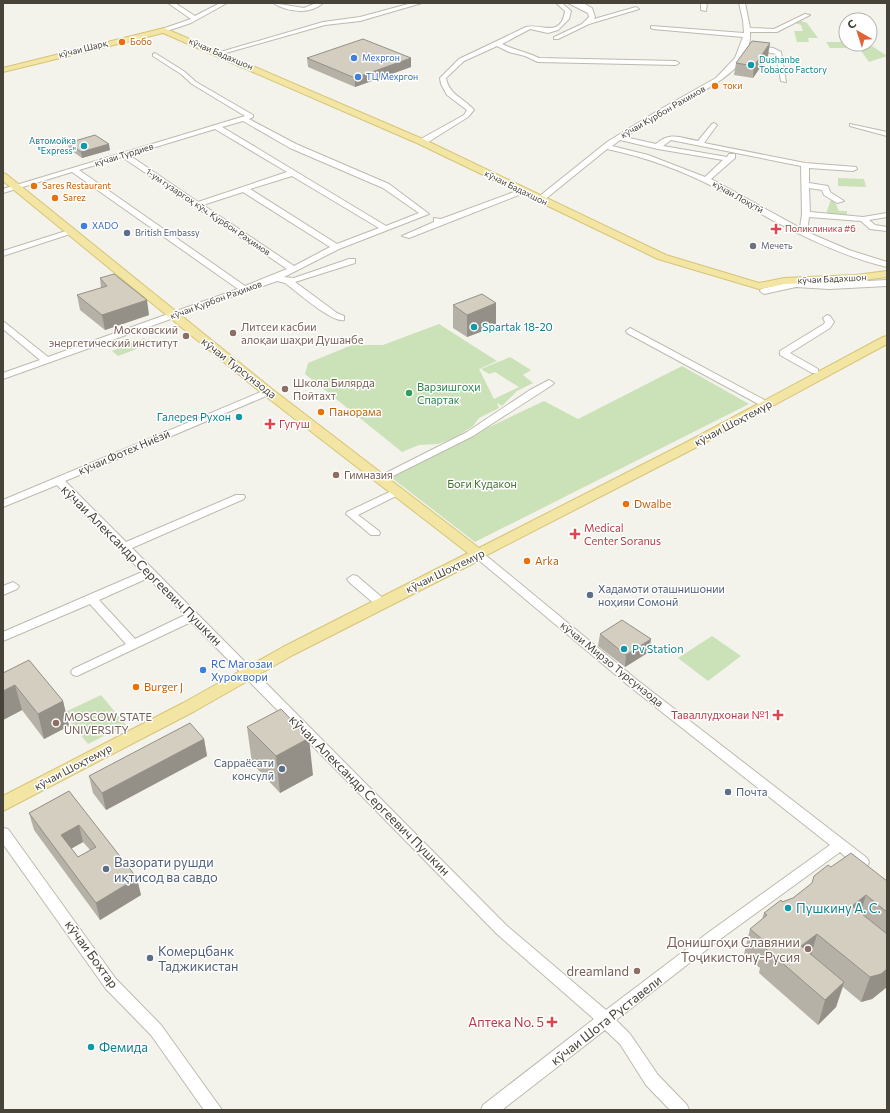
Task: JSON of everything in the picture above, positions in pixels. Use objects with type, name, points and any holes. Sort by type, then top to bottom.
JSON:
[{"type":"main road","name":"кӯчаи Бадахшон","points":[[164,30],[220,53],[422,142],[662,257],[759,286],[784,282],[856,278],[886,274]]},
{"type":"main road","name":"кӯчаи Шарқ","points":[[3,70],[164,30]]},
{"type":"main road","name":"кӯчаи Турсунзода","points":[[3,176],[268,392],[479,555]]},
{"type":"main road","name":"кӯчаи Шоҳтемур","points":[[3,804],[250,674],[380,603],[479,555],[767,405],[887,339]]},
{"type":"street","points":[[171,3],[195,19]]},
{"type":"street","points":[[210,3],[217,7]]},
{"type":"street","points":[[164,30],[195,19],[224,3]]},
{"type":"street","points":[[276,3],[306,10],[313,9],[320,3]]},
{"type":"street","points":[[220,53],[325,23],[360,18],[419,3]]},
{"type":"street","points":[[422,142],[466,116],[471,110],[446,91],[443,78],[460,60],[498,44],[530,27],[546,31],[561,26],[566,20],[568,11],[559,3]]},
{"type":"street","points":[[570,3],[591,12]]},
{"type":"street","points":[[579,3],[590,9],[592,17],[588,22]]},
{"type":"street","points":[[704,3],[704,10]]},
{"type":"street","name":"кӯчаи Курбон Рахимов","points":[[540,199],[619,138],[661,111],[706,87],[733,67],[745,47],[747,33],[746,16],[742,3]]},
{"type":"street","points":[[556,38],[588,22],[636,9]]},
{"type":"street","points":[[653,27],[747,33],[775,31],[807,16]]},
{"type":"street","points":[[498,44],[511,51],[527,54],[538,60],[676,63]]},
{"type":"street","points":[[745,47],[773,50],[779,53],[784,81]]},
{"type":"street","points":[[155,55],[183,73],[194,83],[251,116],[245,119]]},
{"type":"street","name":"кӯчаи Турдиев","points":[[3,191],[245,119]]},
{"type":"street","name":"кӯчаи Қурбон Раҳимов","points":[[3,376],[276,278],[336,247],[425,214],[386,186],[293,146],[245,119]]},
{"type":"street","points":[[700,143],[714,125]]},
{"type":"street","points":[[852,125],[887,134]]},
{"type":"street","points":[[217,127],[386,229]]},
{"type":"street","points":[[619,138],[658,147],[730,159]]},
{"type":"street","points":[[658,147],[669,138],[805,165],[853,169]]},
{"type":"street","name":"кӯчаи Лоҳутӣ","points":[[607,147],[636,152],[706,180],[754,205],[778,221],[866,259],[886,274]]},
{"type":"street","points":[[706,180],[736,152]]},
{"type":"street","name":"1-ум гузаргоҳ кӯч. Қурбон Раҳимов","points":[[124,155],[293,269]]},
{"type":"street","points":[[803,232],[806,214],[805,165]]},
{"type":"street","points":[[74,170],[244,289]]},
{"type":"street","points":[[196,205],[292,173]]},
{"type":"street","points":[[805,185],[824,188],[827,193],[840,201]]},
{"type":"street","points":[[244,189],[336,247]]},
{"type":"street","points":[[406,236],[438,221],[525,191]]},
{"type":"street","points":[[806,214],[863,219],[887,215]]},
{"type":"street","points":[[863,219],[873,227],[884,229]]},
{"type":"street","points":[[3,254],[72,232]]},
{"type":"street","points":[[276,278],[288,281],[295,280],[352,261]]},
{"type":"street","points":[[764,291],[796,284],[829,286],[886,274]]},
{"type":"street","points":[[288,281],[334,315],[341,318]]},
{"type":"street","points":[[814,371],[783,353],[827,326],[830,322],[827,318]]},
{"type":"street","points":[[3,324],[47,361]]},
{"type":"street","points":[[630,331],[767,405]]},
{"type":"street","points":[[381,478],[470,434],[533,392],[550,383]]},
{"type":"street","name":"кӯчаи Фотех Ниёзӣ","points":[[3,504],[268,392]]},
{"type":"street","name":"кӯчаи Александр Сергеевич Пушкин","points":[[58,480],[502,930],[586,1001],[626,1039],[652,1080],[681,1110]]},
{"type":"street","points":[[375,533],[351,514],[398,491]]},
{"type":"street","points":[[125,548],[240,497]]},
{"type":"street","name":"кӯчаи Мирзо Турсунзода","points":[[479,555],[634,683],[840,845]]},
{"type":"street","points":[[3,637],[150,573]]},
{"type":"street","points":[[353,579],[380,603]]},
{"type":"street","points":[[91,598],[133,644]]},
{"type":"street","points":[[77,672],[193,616]]},
{"type":"street","name":"кӯчаи Бохтар","points":[[3,834],[111,984],[156,1030],[214,1110]]},
{"type":"street","points":[[840,845],[875,872]]},
{"type":"street","name":"кӯчаи Шота Руставели","points":[[489,1110],[714,936],[840,845]]},
{"type":"green space","points":[[801,21],[807,23],[818,38],[808,38],[809,42],[797,42],[794,31],[803,31],[801,25],[795,23]]},
{"type":"green space","points":[[826,42],[838,42],[838,48],[830,48]]},
{"type":"green space","points":[[878,50],[887,56],[869,62],[862,52],[878,52]]},
{"type":"green space","points":[[838,178],[864,179],[866,187],[838,186]]},
{"type":"green space","points":[[831,199],[834,200],[839,211],[847,211],[847,216],[826,214]]},
{"type":"green space","name":"Варзишгоҳи Спартак","points":[[439,324],[497,361],[479,369],[494,399],[519,387],[495,372],[489,374],[481,369],[510,357],[531,370],[523,375],[533,383],[517,391],[502,406],[497,403],[499,408],[479,418],[473,426],[454,438],[438,444],[419,445],[402,452],[305,374],[308,363],[352,345],[383,345]]},
{"type":"green space","points":[[144,338],[150,344],[118,356],[112,351]]},
{"type":"green space","name":"Боғи Кудакон","points":[[682,366],[749,404],[475,542],[388,475],[544,401],[578,419]]},
{"type":"green space","points":[[712,636],[741,656],[708,681],[678,658]]},
{"type":"green space","points":[[101,695],[126,725],[88,744],[63,713]]},
{"type":"building","points":[[363,39],[411,58],[355,78],[307,58]]},
{"type":"building","points":[[752,41],[770,43],[754,66],[736,63]]},
{"type":"building","points":[[95,135],[109,144],[81,152],[68,143]]},
{"type":"building","points":[[114,274],[147,300],[102,315],[77,295],[107,286],[100,278]]},
{"type":"building","points":[[482,294],[496,303],[467,315],[453,305]]},
{"type":"building","points":[[622,620],[651,639],[626,655],[600,634]]},
{"type":"building","points":[[29,660],[63,701],[38,714],[15,685],[3,691],[3,673]]},
{"type":"building","points":[[281,709],[309,738],[276,756],[247,727]]},
{"type":"building","points":[[190,723],[204,739],[102,793],[89,776]]},
{"type":"building","points":[[69,791],[137,878],[96,903],[29,813]],"holes":[[[79,825],[96,847],[78,857],[61,835]]]},
{"type":"building","points":[[851,853],[887,881],[887,912],[866,895],[852,906],[887,934],[887,969],[881,974],[870,977],[817,934],[801,946],[844,982],[825,1000],[765,948],[769,945],[750,929],[767,915],[764,913],[781,900],[782,902],[793,898],[812,883],[814,876],[828,865],[831,867]]},
{"type":"place","name":"Бобо","points":[[122,42]]},
{"type":"place","name":"Мехргон","points":[[354,58]]},
{"type":"place","name":"Dushanbe Tobacco Factory","points":[[751,65]]},
{"type":"place","name":"ТЦ Мехргон","points":[[358,77]]},
{"type":"place","name":"токи","points":[[715,86]]},
{"type":"place","name":"Автомойка \"Express\"","points":[[84,146]]},
{"type":"place","name":"Sares Restaurant","points":[[34,186]]},
{"type":"place","name":"Sarez","points":[[55,198]]},
{"type":"place","name":"XADO","points":[[84,226]]},
{"type":"place","name":"Поликлиника #6","points":[[776,229]]},
{"type":"place","name":"British Embassy","points":[[127,233]]},
{"type":"place","name":"Мечеть","points":[[753,246]]},
{"type":"place","name":"Spartak 18-20","points":[[474,327]]},
{"type":"place","name":"Литсеи касбии алоқаи шаҳри Душанбе","points":[[233,333]]},
{"type":"place","name":"Московский энергетический институт","points":[[186,336]]},
{"type":"place","name":"Школа Билярда Пойтахт","points":[[285,389]]},
{"type":"place","name":"Варзишгоҳи Спартак","points":[[409,393]]},
{"type":"place","name":"Панорама","points":[[321,412]]},
{"type":"place","name":"Галерея Рухон","points":[[239,417]]},
{"type":"place","name":"Гугуш","points":[[270,424]]},
{"type":"place","name":"Гимназия","points":[[336,475]]},
{"type":"place","name":"Dwalbe","points":[[626,504]]},
{"type":"place","name":"Medical Center Soranus","points":[[575,534]]},
{"type":"place","name":"Arka","points":[[527,561]]},
{"type":"place","name":"Хадамоти оташнишонии ноҳияи Сомонӣ","points":[[590,595]]},
{"type":"place","name":"Pv Station","points":[[624,649]]},
{"type":"place","name":"RC Магозаи Хуроквори","points":[[203,670]]},
{"type":"place","name":"Burger J","points":[[136,687]]},
{"type":"place","name":"Таваллудхонаи №1","points":[[778,715]]},
{"type":"place","name":"MOSCOW STATE UNIVERSITY","points":[[56,723]]},
{"type":"place","name":"Сарраёсати консулӣ","points":[[282,769]]},
{"type":"place","name":"Почта","points":[[728,792]]},
{"type":"place","name":"Вазорати рушди иқтисод ва савдо","points":[[106,869]]},
{"type":"place","name":"Пушкину А. С.","points":[[788,908]]},
{"type":"place","name":"Донишгоҳи Славянии Тоҷикистону-Русия","points":[[808,949]]},
{"type":"place","name":"Комерцбанк Таджикистан","points":[[150,958]]},
{"type":"place","name":"dreamland","points":[[637,971]]},
{"type":"place","name":"Аптека No. 5","points":[[552,1022]]},
{"type":"place","name":"Фемида","points":[[91,1047]]}]
